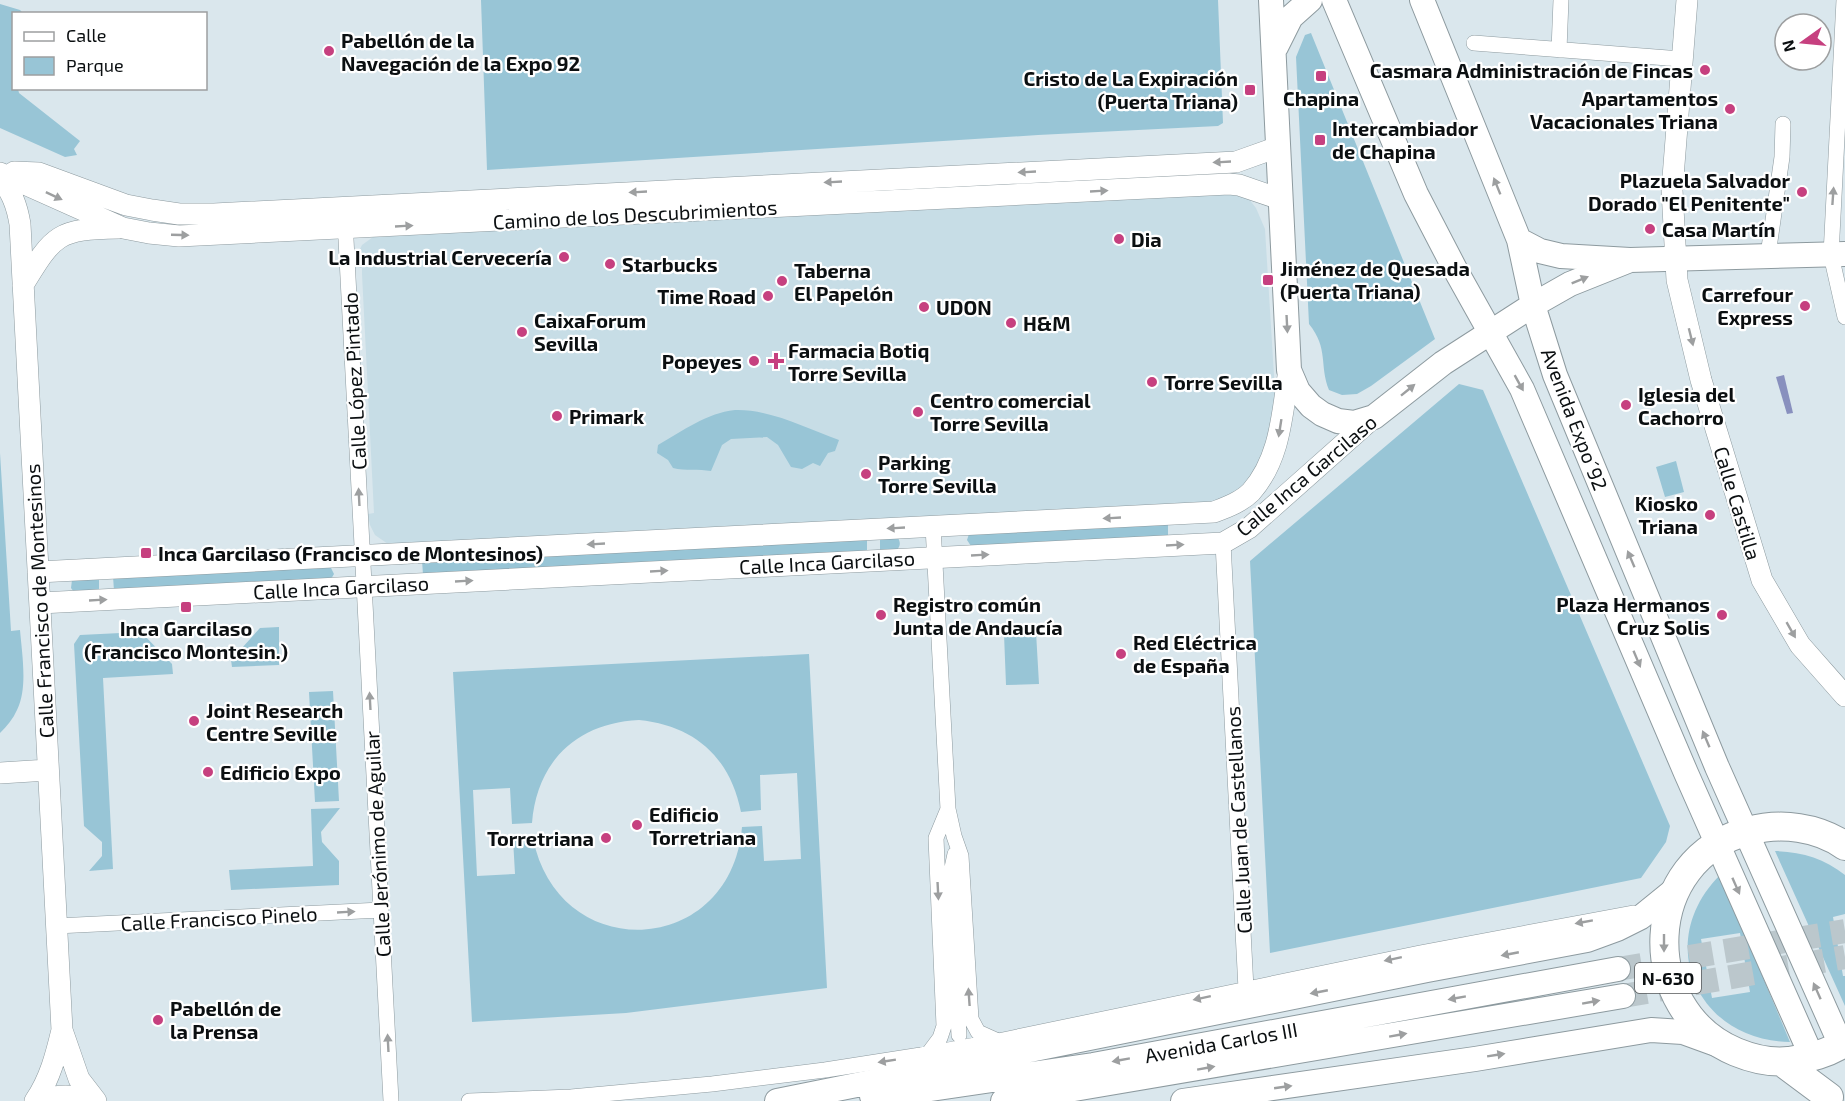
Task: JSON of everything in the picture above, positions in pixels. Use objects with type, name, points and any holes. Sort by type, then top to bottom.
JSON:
[{"type":"highway","name":"N-630","points":[[1844,1047],[1812,1058],[1782,1062],[1746,1056],[1726,1048],[1690,1019],[1677,1000],[1668,978],[1664,955],[1664,931],[1669,895],[1695,863],[1718,844],[1746,831],[1778,826],[1821,833],[1845,846]]},
{"type":"highway","name":"N-630","points":[[1812,1058],[1830,1099]]},
{"type":"highway","name":"N-630","points":[[1782,1062],[1830,1099]]},
{"type":"main road","points":[[1271,0],[1289,370],[1298,391],[1311,406],[1322,414],[1338,421],[1353,423],[1374,417]]},
{"type":"main road","points":[[1275,50],[1290,17],[1310,0]]},
{"type":"main road","name":"Avenida Expo´92","points":[[1334,0],[1416,194],[1522,389],[1695,794],[1812,1058]]},
{"type":"main road","name":"Avenida Expo´92","points":[[1422,0],[1519,240],[1533,305],[1555,375],[1724,781],[1844,1047]]},
{"type":"main road","points":[[1519,240],[1540,251],[1561,256],[1630,260],[1838,254]]},
{"type":"main road","name":"Calle Inca Garcilaso","points":[[1374,417],[1443,363],[1533,305],[1570,284],[1630,260]]},
{"type":"main road","points":[[1724,781],[1754,810],[1778,826]]},
{"type":"main road","points":[[1695,794],[1698,835],[1695,863]]},
{"type":"main road","points":[[777,1101],[1415,972],[1587,940],[1641,917],[1669,895]]},
{"type":"main road","name":"Avenida Carlos III","points":[[821,1101],[910,1092],[1093,1065],[1618,969]]},
{"type":"main road","name":"Avenida Carlos III","points":[[1003,1101],[1623,996]]},
{"type":"main road","points":[[1183,1101],[1475,1059],[1651,1030],[1683,1032],[1726,1048]]},
{"type":"street","points":[[1559,50],[1561,0]]},
{"type":"street","name":"Calle Castilla","points":[[1687,0],[1672,190],[1674,258],[1678,287],[1701,380],[1762,580],[1800,645],[1845,696]]},
{"type":"street","points":[[1844,0],[1838,254],[1845,317]]},
{"type":"street","points":[[1474,43],[1681,59]]},
{"type":"street","points":[[1768,255],[1782,156],[1783,124]]},
{"type":"street","name":"Camino de los Descubrimientos","points":[[0,174],[39,173],[126,205],[179,214],[214,214],[1236,162],[1278,147]]},
{"type":"street","name":"Camino de los Descubrimientos","points":[[0,174],[123,228],[179,236],[1231,184],[1280,199]]},
{"type":"street","name":"Calle Francisco de Montesinos","points":[[0,174],[16,204],[20,224],[62,1030],[79,1079],[96,1101]]},
{"type":"street","name":"Calle López Pintado","points":[[345,207],[364,586]]},
{"type":"street","points":[[23,285],[44,251],[58,238],[76,230],[123,228]]},
{"type":"street","name":"Calle Inca Garcilaso","points":[[38,572],[1214,512],[1250,493],[1267,468],[1278,443],[1289,370]]},
{"type":"street","name":"Calle Inca Garcilaso","points":[[40,603],[1223,543],[1249,528],[1374,417]]},
{"type":"street","points":[[933,526],[948,809],[961,856],[971,1019],[978,1032],[998,1041]]},
{"type":"street","name":"Calle Juan de Castellanos","points":[[1223,543],[1246,989]]},
{"type":"street","name":"Calle Jerónimo de Aguilar","points":[[364,586],[391,1101]]},
{"type":"street","points":[[0,773],[48,770]]},
{"type":"street","points":[[928,1054],[940,1038],[944,1026],[936,838],[948,809]]},
{"type":"street","points":[[954,836],[955,857],[950,877],[959,1035]]},
{"type":"street","points":[[469,1101],[571,1097],[712,1084],[928,1054],[1432,951],[1615,917],[1638,911],[1669,895]]},
{"type":"street","name":"Calle Francisco Pinelo","points":[[56,926],[381,910]]},
{"type":"street","name":"Calle Francisco de Montesinos","points":[[37,1101],[52,1067],[62,1030]]},
{"type":"street","points":[[37,1101],[52,1096],[70,1095],[89,1101]]},
{"type":"shaded area","points":[[1233,192],[1249,199],[1256,208],[1265,229],[1276,408],[1274,436],[1244,488],[1218,502],[388,544],[375,535],[370,525],[368,514],[374,513],[362,268],[355,268],[362,245],[373,237]]},
{"type":"shaded area","points":[[1784,375],[1793,413],[1787,414],[1776,377]]},
{"type":"green space","points":[[481,0],[1218,0],[1223,123],[1218,126],[1038,135],[487,170]]},
{"type":"green space","points":[[0,4],[22,12],[12,12],[12,90],[18,90],[19,93],[80,141],[74,149],[77,155],[65,157],[0,128]]},
{"type":"green space","points":[[1311,33],[1435,339],[1357,394],[1342,395],[1329,390],[1319,341],[1309,324],[1296,57],[1305,35]]},
{"type":"green space","points":[[1459,384],[1483,390],[1670,826],[1666,842],[1641,878],[1270,953],[1250,561]]},
{"type":"green space","points":[[735,410],[775,416],[839,440],[835,451],[828,453],[820,466],[813,463],[802,469],[791,467],[778,445],[767,437],[731,439],[722,445],[711,471],[673,468],[668,460],[657,453],[658,445],[695,423]]},
{"type":"green space","points":[[0,453],[11,631],[20,630],[23,671],[22,692],[17,710],[0,733]]},
{"type":"green space","points":[[1676,461],[1684,492],[1665,497],[1656,467]]},
{"type":"green space","points":[[1168,522],[1168,537],[971,546],[967,540],[969,534]]},
{"type":"green space","points":[[880,536],[898,538],[900,544],[897,550],[880,552]]},
{"type":"green space","points":[[867,537],[867,552],[423,575],[422,560]]},
{"type":"green space","points":[[330,566],[334,574],[331,579],[114,591],[113,576]]},
{"type":"green space","points":[[99,576],[99,592],[74,592],[71,588],[72,580]]},
{"type":"green space","points":[[279,627],[279,665],[232,667],[231,660],[260,628]]},
{"type":"green space","points":[[141,632],[172,664],[173,674],[103,678],[113,869],[89,871],[102,856],[102,842],[84,826],[74,644],[80,635]]},
{"type":"green space","points":[[1036,632],[1039,684],[1006,685],[1004,634]]},
{"type":"green space","points":[[809,654],[827,988],[626,1013],[472,1022],[453,672]],"holes":[[[639,720],[659,723],[693,737],[719,760],[736,793],[741,812],[761,810],[760,775],[797,773],[801,859],[764,861],[762,826],[742,827],[731,870],[708,902],[678,922],[643,930],[607,925],[575,909],[549,880],[533,838],[513,839],[515,874],[477,876],[473,790],[510,788],[512,824],[532,823],[535,801],[542,781],[564,749],[597,729],[617,723]]]},
{"type":"green space","points":[[333,691],[339,801],[315,802],[309,692]]},
{"type":"green space","points":[[340,808],[321,832],[322,842],[339,861],[339,885],[231,890],[229,870],[313,866],[311,809]]},
{"type":"green space","points":[[1775,851],[1812,857],[1829,864],[1845,875],[1845,914],[1833,917],[1843,976],[1845,976],[1845,1006]]},
{"type":"green space","points":[[1720,875],[1790,1042],[1758,1037],[1730,1025],[1709,1006],[1695,983],[1688,957],[1690,929],[1700,901]],"holes":[[[1740,933],[1750,992],[1712,998],[1701,939]]]},
{"type":"tunnel","points":[[1618,969],[1845,931]]},
{"type":"tunnel","points":[[1623,996],[1845,957]]},
{"type":"place","name":"Pabellón de la Navegación de la Expo 92","points":[[329,51]]},
{"type":"place","name":"Casmara Administración de Fincas","points":[[1705,70]]},
{"type":"place","name":"Chapina","points":[[1321,76]]},
{"type":"place","name":"Cristo de La Expiración (Puerta Triana)","points":[[1250,90]]},
{"type":"place","name":"Apartamentos Vacacionales Triana","points":[[1730,109]]},
{"type":"place","name":"Intercambiador de Chapina","points":[[1320,140]]},
{"type":"place","name":"Plazuela Salvador Dorado \"El Penitente\"","points":[[1802,192]]},
{"type":"place","name":"Casa Martín","points":[[1650,229]]},
{"type":"place","name":"Dia","points":[[1119,239]]},
{"type":"place","name":"La Industrial Cervecería","points":[[564,257]]},
{"type":"place","name":"Starbucks","points":[[610,264]]},
{"type":"place","name":"Jiménez de Quesada (Puerta Triana)","points":[[1268,280]]},
{"type":"place","name":"Taberna El Papelón","points":[[782,281]]},
{"type":"place","name":"Time Road","points":[[768,296]]},
{"type":"place","name":"Carrefour Express","points":[[1805,306]]},
{"type":"place","name":"UDON","points":[[924,307]]},
{"type":"place","name":"H&M","points":[[1011,323]]},
{"type":"place","name":"CaixaForum Sevilla","points":[[522,332]]},
{"type":"place","name":"Popeyes","points":[[754,361]]},
{"type":"place","name":"Farmacia Botiq Torre Sevilla","points":[[776,361]]},
{"type":"place","name":"Torre Sevilla","points":[[1152,382]]},
{"type":"place","name":"Iglesia del Cachorro","points":[[1626,405]]},
{"type":"place","name":"Centro comercial Torre Sevilla","points":[[918,412]]},
{"type":"place","name":"Primark","points":[[557,416]]},
{"type":"place","name":"Parking Torre Sevilla","points":[[866,474]]},
{"type":"place","name":"Kiosko Triana","points":[[1710,515]]},
{"type":"place","name":"Inca Garcilaso (Francisco de Montesinos)","points":[[146,553]]},
{"type":"place","name":"Inca Garcilaso (Francisco Montesin.)","points":[[186,607]]},
{"type":"place","name":"Registro común Junta de Andaucía","points":[[881,615]]},
{"type":"place","name":"Plaza Hermanos Cruz Solis","points":[[1722,615]]},
{"type":"place","name":"Red Eléctrica de España","points":[[1121,654]]},
{"type":"place","name":"Joint Research Centre Seville","points":[[194,721]]},
{"type":"place","name":"Edificio Expo","points":[[208,772]]},
{"type":"place","name":"Edificio Torretriana","points":[[637,825]]},
{"type":"place","name":"Torretriana","points":[[606,838]]},
{"type":"place","name":"Pabellón de la Prensa","points":[[158,1020]]}]
